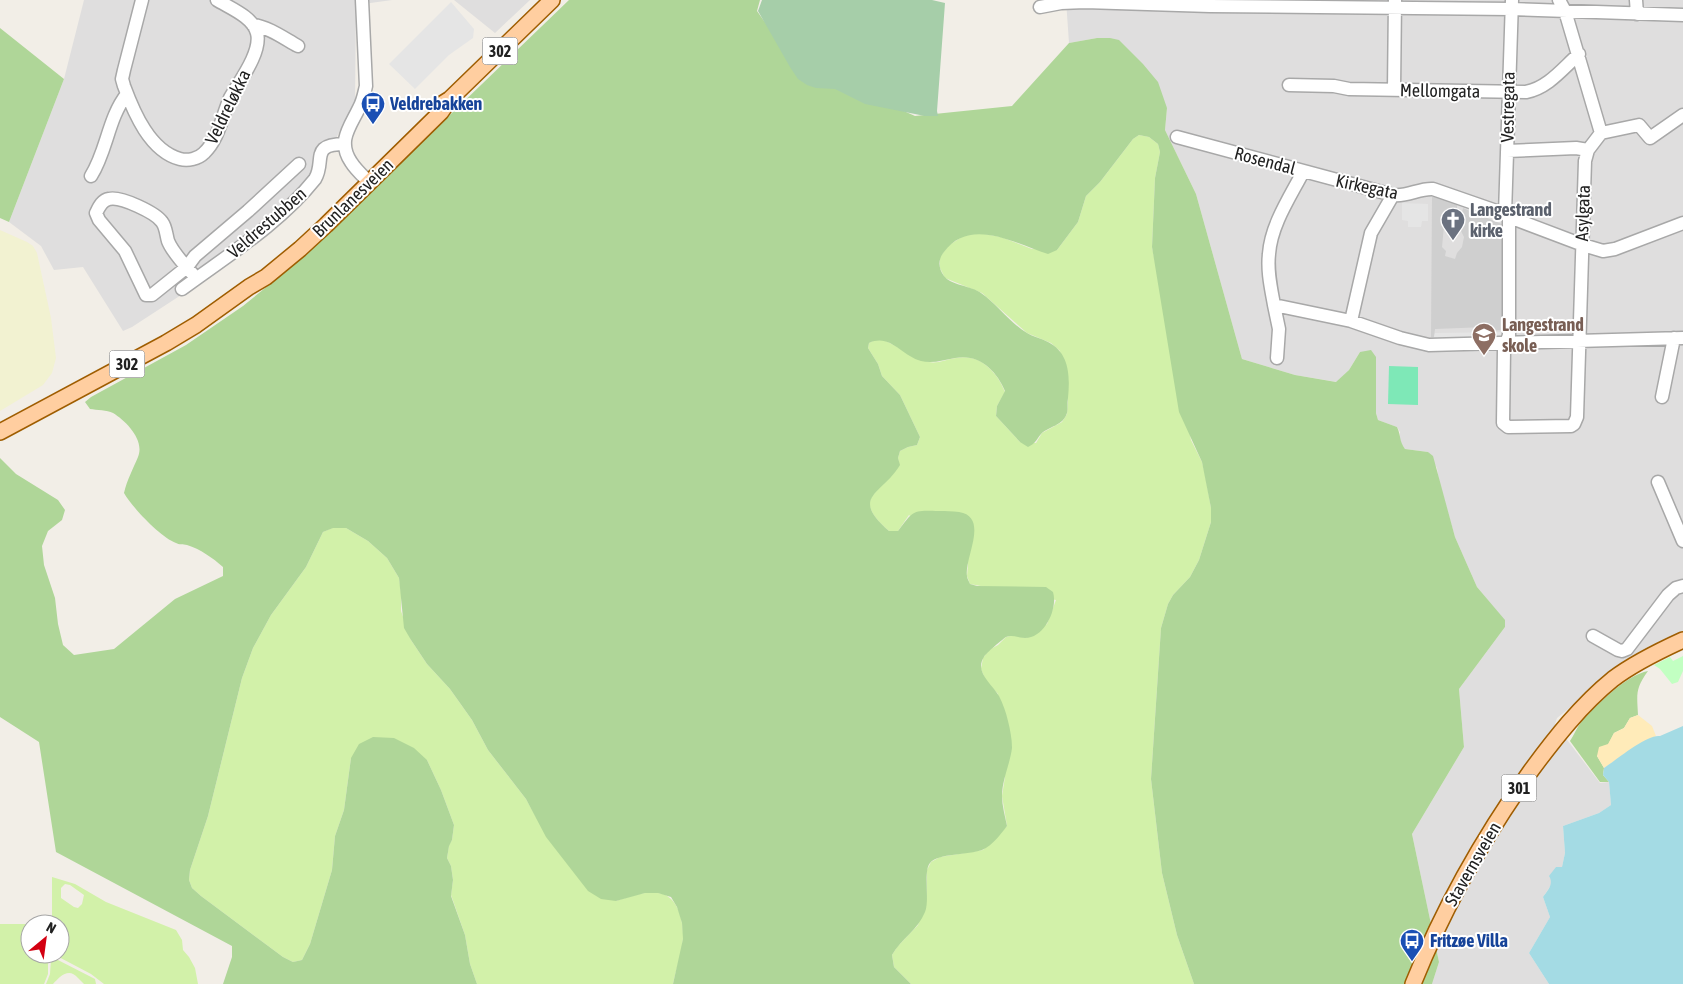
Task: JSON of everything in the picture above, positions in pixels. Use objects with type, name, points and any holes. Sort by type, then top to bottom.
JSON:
[{"type":"main road","name":"Brunlanesveien","points":[[0,432],[166,343],[196,325],[248,287],[441,112],[450,99],[552,0]]},
{"type":"main road","name":"Stavernsveien","points":[[1413,984],[1436,931],[1474,857],[1510,801],[1550,746],[1584,705],[1614,679],[1639,662],[1683,640]]},
{"type":"street","name":"Veldreløkka","points":[[142,0],[122,79],[127,94],[151,139],[165,153],[186,160],[198,158],[213,142],[230,99],[255,53],[258,36],[254,25]]},
{"type":"street","points":[[217,0],[239,13],[254,25],[269,30],[298,46]]},
{"type":"street","points":[[364,0],[366,86],[359,109],[348,127],[345,144],[352,164],[366,179]]},
{"type":"street","points":[[1636,0],[1637,14]]},
{"type":"street","points":[[1040,7],[1061,3],[1086,2],[1210,6],[1511,5],[1562,6],[1637,14],[1683,16]]},
{"type":"street","points":[[1394,90],[1395,4]]},
{"type":"street","name":"Vestregata","points":[[1511,5],[1507,151],[1508,335],[1506,343],[1504,425],[1508,427],[1568,427],[1574,424]]},
{"type":"street","points":[[1562,6],[1579,54],[1601,133],[1639,124],[1650,138],[1683,115]]},
{"type":"street","name":"Mellomgata","points":[[1289,85],[1334,86],[1349,89],[1526,92],[1540,88],[1579,54]]},
{"type":"street","points":[[91,176],[119,104],[127,94]]},
{"type":"street","name":"Asylgata","points":[[1574,424],[1577,417],[1585,161],[1588,150],[1601,133]]},
{"type":"street","name":"Rosendal","points":[[1177,137],[1303,172],[1276,225],[1268,254],[1269,282],[1280,329],[1277,358]]},
{"type":"street","name":"Veldrestubben","points":[[182,289],[267,226],[310,186],[318,174],[319,161],[323,150],[333,144],[345,144]]},
{"type":"street","points":[[1507,151],[1576,148],[1588,150]]},
{"type":"street","name":"Veldrestubben","points":[[196,278],[187,267],[170,245],[164,225],[156,216],[124,200],[104,201],[100,206],[96,212],[98,220],[124,251],[146,295],[152,295],[187,267],[195,256],[299,164]]},
{"type":"street","name":"Kirkegata","points":[[1303,172],[1393,195],[1406,195],[1426,189],[1433,189],[1507,215],[1583,246],[1602,251],[1615,249],[1683,223]]},
{"type":"street","points":[[1351,321],[1371,233],[1393,195]]},
{"type":"street","points":[[1274,304],[1351,321],[1400,338],[1429,345],[1679,338],[1662,397]]},
{"type":"street","points":[[1658,482],[1683,541]]},
{"type":"street","points":[[1593,636],[1618,650],[1626,649],[1668,596],[1676,588],[1683,586]]},
{"type":"shaded area","points":[[84,0],[392,0],[356,5],[355,101],[302,205],[221,269],[123,331],[83,267],[54,270],[41,246],[9,222],[64,79]]},
{"type":"shaded area","points":[[454,0],[530,0],[495,33]]},
{"type":"shaded area","points":[[1066,0],[1683,0],[1683,634],[1626,663],[1557,718],[1555,724],[1600,783],[1609,782],[1611,805],[1599,813],[1563,826],[1565,853],[1562,867],[1556,867],[1551,885],[1543,897],[1550,917],[1529,953],[1549,984],[1432,984],[1439,962],[1412,834],[1464,747],[1459,689],[1505,627],[1505,621],[1477,587],[1455,537],[1437,468],[1428,452],[1405,449],[1400,442],[1400,432],[1397,427],[1378,420],[1360,352],[1349,370],[1337,382],[1295,375],[1242,359],[1196,194],[1165,130],[1167,108],[1110,38],[1097,38],[1069,43]]},
{"type":"shaded area","points":[[451,2],[474,29],[473,38],[449,55],[415,89],[389,64]]},
{"type":"shaded area","points":[[1432,197],[1437,197],[1457,205],[1457,210],[1451,220],[1444,226],[1442,247],[1446,251],[1445,256],[1455,259],[1462,247],[1464,237],[1460,223],[1463,208],[1504,225],[1504,330],[1487,331],[1486,327],[1435,329],[1434,337],[1431,337]]},
{"type":"shaded area","points":[[1402,203],[1428,204],[1428,221],[1422,221],[1421,227],[1408,227],[1408,221],[1402,220]]},
{"type":"shaded area","points":[[1505,332],[1503,339],[1433,340],[1435,333]]},
{"type":"green space","points":[[569,0],[760,0],[757,11],[793,62],[915,116],[1012,106],[1069,43],[1097,38],[1119,40],[1143,64],[1158,82],[1167,108],[1165,130],[1196,194],[1242,359],[1295,375],[1336,382],[1349,370],[1360,352],[1371,350],[1376,357],[1376,413],[1378,420],[1397,427],[1405,449],[1428,452],[1433,456],[1455,537],[1477,587],[1505,620],[1505,627],[1459,689],[1464,747],[1412,834],[1439,962],[1432,984],[1194,984],[1177,935],[1162,873],[1151,779],[1161,628],[1168,604],[1173,595],[1190,577],[1199,560],[1211,522],[1211,508],[1202,462],[1179,412],[1152,247],[1155,178],[1160,152],[1158,144],[1149,137],[1139,135],[1133,139],[1100,182],[1086,196],[1078,222],[1057,250],[1048,254],[1008,239],[980,234],[967,236],[955,241],[941,258],[939,264],[947,279],[981,293],[1021,329],[1055,347],[1065,359],[1069,382],[1067,413],[1062,421],[1044,431],[1033,444],[1028,447],[1020,442],[996,416],[997,406],[1005,391],[992,370],[986,365],[972,358],[964,357],[925,362],[914,358],[890,343],[876,341],[869,343],[868,348],[878,364],[882,376],[900,395],[920,437],[917,445],[900,451],[898,458],[900,465],[873,496],[870,503],[871,510],[877,519],[889,531],[898,531],[911,515],[918,511],[954,511],[968,515],[973,522],[974,530],[974,539],[967,568],[967,577],[970,584],[977,586],[1046,587],[1053,592],[1054,599],[1052,614],[1039,633],[1025,638],[1006,637],[981,662],[985,678],[999,696],[1003,705],[1011,734],[1012,748],[1002,796],[1007,826],[993,843],[982,850],[940,857],[930,863],[927,872],[925,912],[918,924],[892,955],[894,967],[911,984],[673,984],[683,939],[682,923],[677,907],[671,897],[658,893],[645,893],[616,901],[601,899],[588,891],[546,837],[526,799],[488,750],[472,720],[450,689],[427,664],[411,640],[404,628],[399,578],[387,558],[368,541],[346,528],[333,528],[323,532],[306,567],[271,615],[253,648],[242,678],[208,816],[190,870],[189,880],[192,888],[201,896],[283,957],[293,962],[302,960],[310,944],[332,870],[335,836],[344,810],[351,758],[359,744],[373,737],[394,738],[414,748],[427,760],[454,825],[447,858],[451,866],[453,880],[451,896],[465,935],[470,964],[477,984],[223,984],[232,957],[232,946],[56,852],[39,742],[0,717],[0,458],[16,474],[58,500],[65,510],[62,520],[48,531],[42,546],[44,565],[55,598],[63,645],[74,655],[114,649],[175,599],[223,576],[223,567],[215,560],[197,549],[177,544],[162,535],[133,506],[124,493],[138,457],[139,444],[137,438],[118,416],[108,411],[90,409],[85,402],[186,345],[243,306],[280,276],[341,220]]},
{"type":"green space","points":[[762,0],[932,0],[945,3],[938,116],[925,116],[865,104],[835,89],[816,88],[807,85],[798,79],[790,67],[758,11]]},
{"type":"green space","points":[[0,28],[64,79],[9,222],[0,218]]},
{"type":"green space","points":[[1139,135],[1149,137],[1158,144],[1160,152],[1155,178],[1152,247],[1191,440],[1202,462],[1211,508],[1211,522],[1199,560],[1190,577],[1173,595],[1168,604],[1161,628],[1151,779],[1162,873],[1177,935],[1194,984],[911,984],[894,967],[892,955],[918,925],[927,896],[927,870],[931,862],[940,857],[983,850],[1007,826],[1002,796],[1005,777],[998,694],[986,681],[981,669],[983,658],[989,650],[1006,637],[1014,635],[1026,638],[1047,624],[1056,600],[970,584],[967,576],[968,564],[909,515],[898,531],[889,531],[877,519],[871,510],[872,496],[899,465],[900,451],[917,445],[920,437],[900,395],[882,376],[878,364],[868,348],[869,343],[877,339],[884,340],[929,362],[964,357],[980,361],[997,377],[1005,392],[997,406],[996,416],[1020,442],[1036,443],[1042,433],[1062,422],[1067,414],[1068,400],[1060,351],[1051,343],[1027,333],[982,293],[945,278],[940,268],[940,257],[948,246],[963,236],[979,233],[1001,237],[1032,249],[1057,250],[1078,222],[1086,196],[1100,182],[1133,139]]},
{"type":"green space","points":[[0,230],[27,242],[33,246],[37,253],[51,318],[56,358],[52,373],[43,385],[0,411]]},
{"type":"green space","points":[[1389,366],[1418,367],[1418,405],[1388,404]]},
{"type":"green space","points":[[332,528],[346,528],[368,541],[387,558],[399,578],[401,611],[411,640],[427,664],[450,689],[472,720],[488,750],[526,799],[536,817],[616,901],[647,893],[658,893],[670,898],[675,904],[681,917],[683,939],[673,984],[477,984],[470,964],[465,935],[451,895],[453,880],[451,866],[447,858],[454,825],[427,760],[351,758],[344,810],[335,836],[332,870],[310,944],[302,960],[293,962],[283,957],[192,888],[189,880],[190,870],[208,816],[242,678],[253,648],[271,615],[306,567],[323,532]]},
{"type":"green space","points":[[1683,656],[1683,671],[1678,682],[1672,684],[1660,669],[1654,665],[1670,657],[1673,661]]},
{"type":"green space","points":[[1648,671],[1638,692],[1638,715],[1630,718],[1624,728],[1614,733],[1608,745],[1597,756],[1604,768],[1603,775],[1609,782],[1600,782],[1570,741],[1582,721],[1604,699],[1621,684]]},
{"type":"green space","points":[[52,877],[75,884],[106,902],[176,930],[182,940],[183,950],[195,968],[198,984],[104,984],[91,974],[70,963],[70,914],[52,914]],"holes":[[[65,884],[70,885],[84,895],[82,904],[78,908],[74,907],[61,898],[61,888]]]},
{"type":"green space","points":[[0,924],[20,924],[20,964],[48,964],[48,974],[44,984],[0,984]]},
{"type":"green space","points":[[51,964],[66,964],[95,979],[96,984],[84,984],[75,975],[68,973],[53,984],[46,984],[50,974]]},
{"type":"sand","points":[[1638,715],[1652,726],[1656,736],[1638,745],[1604,768],[1597,756],[1599,747],[1608,744],[1614,733],[1624,728],[1630,718]]},
{"type":"water","points":[[1683,726],[1683,984],[1549,984],[1529,953],[1550,917],[1543,897],[1551,884],[1549,876],[1556,867],[1562,867],[1565,853],[1563,826],[1599,813],[1611,805],[1609,782],[1603,775],[1604,768],[1647,739],[1660,736]]},
{"type":"place","name":"Veldrebakken","points":[[373,125]]},
{"type":"place","name":"Langestrand kirke","points":[[1453,241]]},
{"type":"place","name":"Langestrand skole","points":[[1484,356]]},
{"type":"place","name":"Fritzøe Villa","points":[[1412,962]]}]
